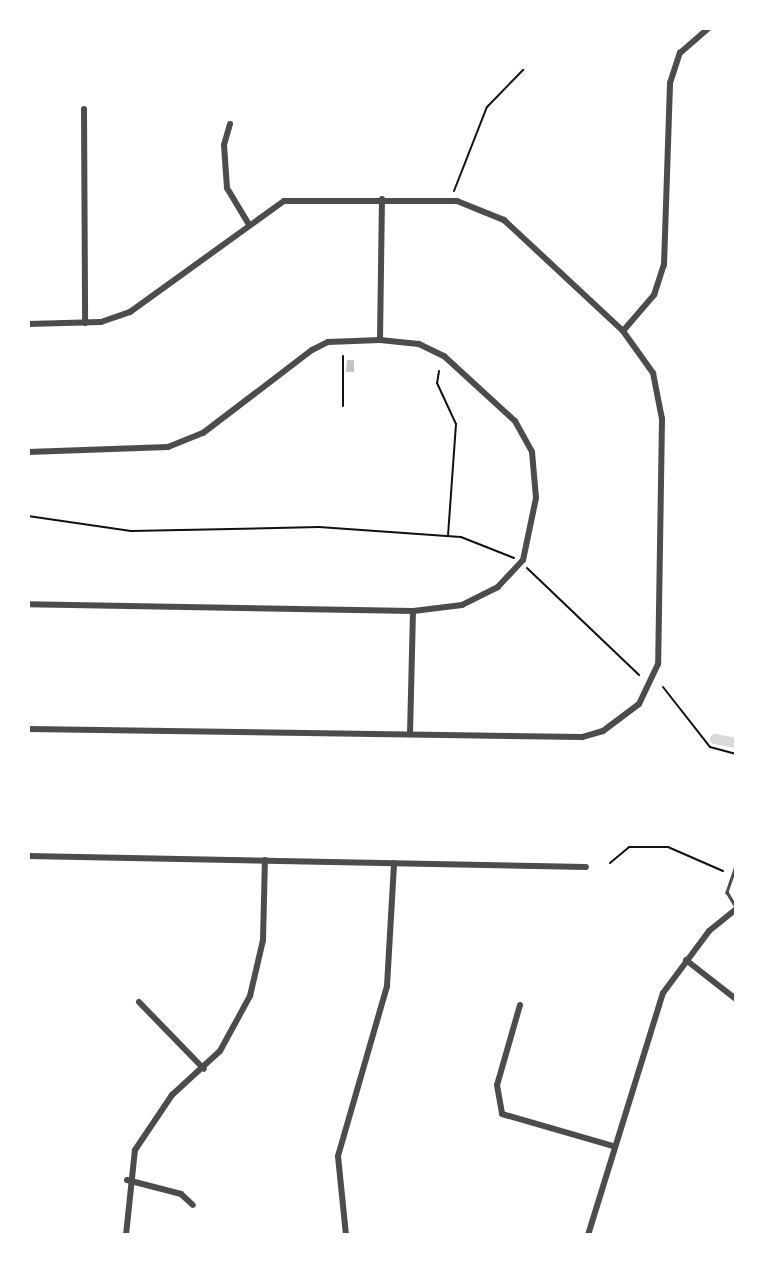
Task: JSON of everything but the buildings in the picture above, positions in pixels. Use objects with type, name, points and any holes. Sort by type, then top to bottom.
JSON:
[{"type":"street","points":[[623,331],[661,278],[670,83],[680,53],[709,28]]},
{"type":"street","points":[[84,109],[85,323]]},
{"type":"street","points":[[230,124],[224,145],[227,188],[248,223]]},
{"type":"street","points":[[380,340],[382,199]]},
{"type":"street","points":[[28,324],[85,323],[130,312],[248,223],[284,201],[440,200],[485,210],[520,233],[623,331],[653,373],[662,419],[660,648],[639,704],[623,721],[582,737],[28,729]]},
{"type":"street","points":[[28,452],[149,452],[178,444],[203,433],[312,350],[328,342],[380,340],[419,344],[444,356],[524,435],[536,498],[520,563],[512,574],[481,599],[413,611],[28,604]]},
{"type":"street","points":[[410,734],[413,611]]},
{"type":"street","points":[[28,856],[586,867]]},
{"type":"street","points":[[125,1235],[127,1180],[152,1119],[204,1069],[235,1029],[259,967],[265,860]]},
{"type":"street","points":[[346,1235],[338,1156],[387,986],[394,863]]},
{"type":"street","points":[[588,1235],[613,1146],[663,993],[686,960],[736,908]]},
{"type":"street","points":[[686,960],[736,999]]},
{"type":"street","points":[[139,1002],[204,1069]]},
{"type":"street","points":[[520,1005],[495,1101],[502,1114],[613,1146]]},
{"type":"street","points":[[127,1180],[181,1194],[193,1205]]},
{"type":"lane","points":[[736,866],[727,892],[736,908]]},
{"type":"path","points":[[453,195],[487,107],[523,70]]},
{"type":"path","points":[[343,356],[343,406]]},
{"type":"path","points":[[439,371],[437,383],[456,425],[448,536]]},
{"type":"path","points":[[28,516],[131,531],[318,527],[448,536],[485,542],[520,563],[639,675]]},
{"type":"path","points":[[663,687],[707,744],[736,754]]},
{"type":"path","points":[[610,863],[629,847],[668,847],[723,871]]},
{"type":"waterway","points":[[715,739],[736,743]]}]
